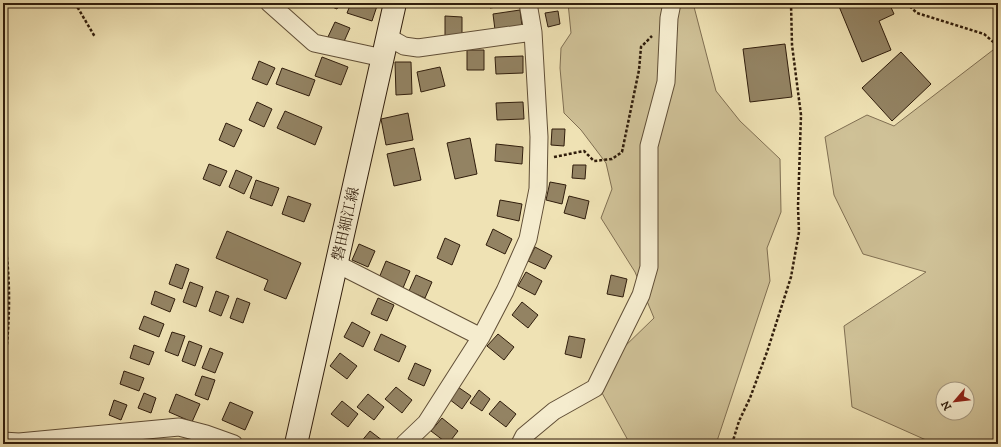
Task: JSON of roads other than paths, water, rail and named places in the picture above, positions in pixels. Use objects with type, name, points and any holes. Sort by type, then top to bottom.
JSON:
[{"type":"main road","name":"磐田細江線","points":[[296,444],[395,3]]},
{"type":"street","points":[[269,3],[314,43],[382,58]]},
{"type":"street","points":[[404,444],[426,423],[481,337],[505,291],[528,239],[538,189],[539,137],[533,32],[528,3]]},
{"type":"street","points":[[520,444],[524,436],[554,411],[595,388],[641,296],[649,267],[650,146],[666,82],[670,10]]},
{"type":"street","points":[[388,37],[404,46],[418,48],[533,32]]},
{"type":"street","points":[[337,264],[481,337]]},
{"type":"street","points":[[3,441],[26,441],[179,427],[206,434],[234,444]]}]
